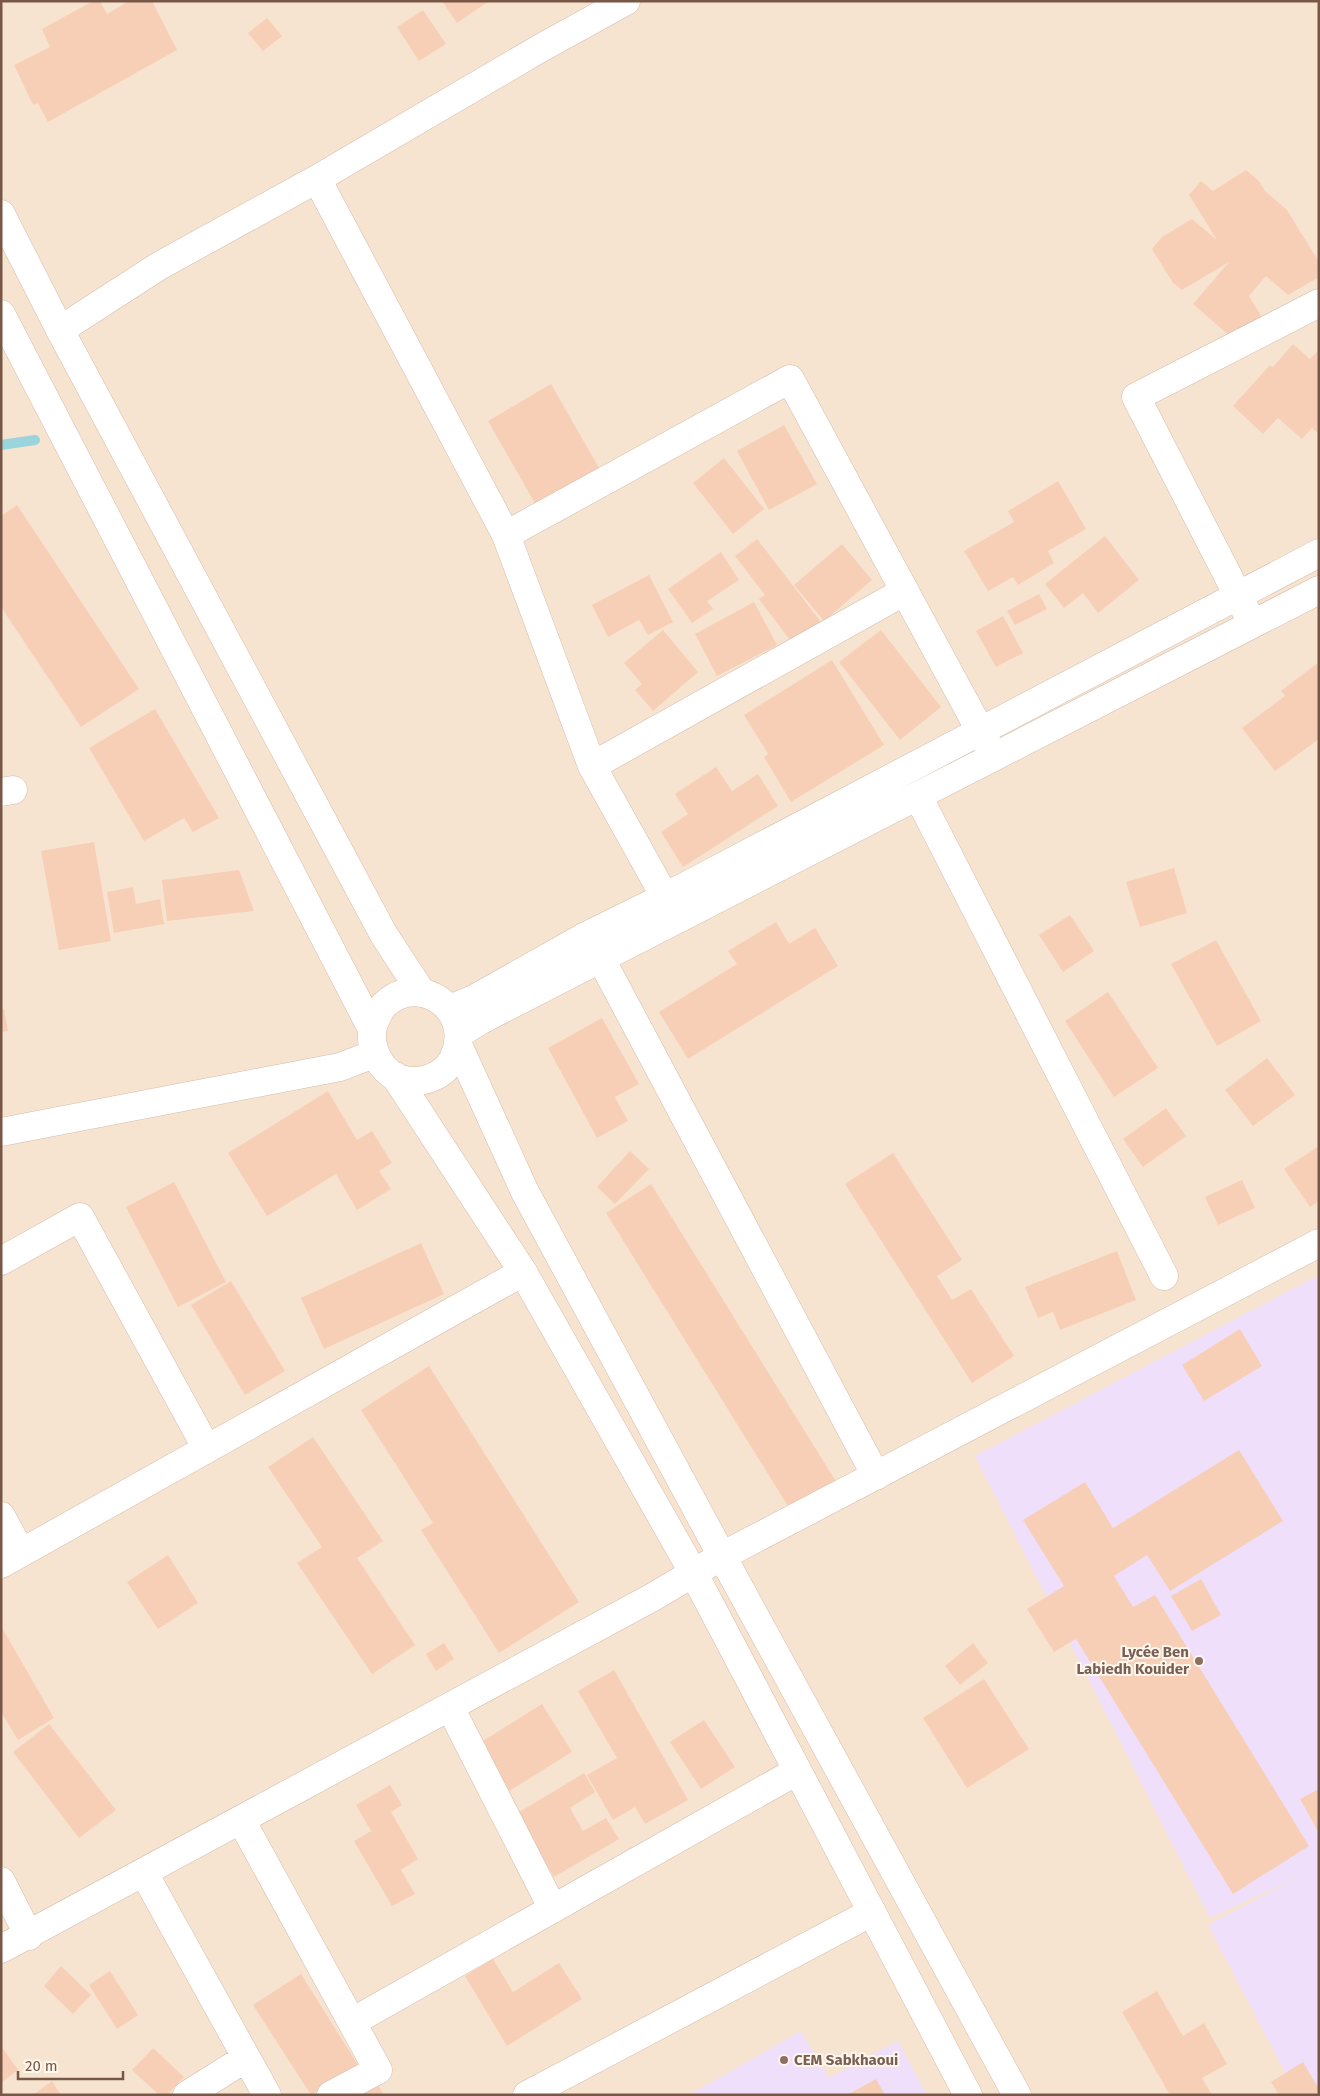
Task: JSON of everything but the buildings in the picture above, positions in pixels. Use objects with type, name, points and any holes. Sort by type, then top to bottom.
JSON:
[{"type":"street","points":[[60,330],[159,266],[318,179],[539,49],[626,1]]},
{"type":"street","points":[[318,179],[506,535],[592,766],[665,897]]},
{"type":"street","points":[[1,214],[60,330],[384,935],[422,993]]},
{"type":"street","points":[[1252,624],[1136,397],[1319,302]]},
{"type":"street","points":[[1,314],[373,1041],[382,1067],[395,1076],[410,1081],[426,1080],[441,1073],[452,1062],[456,1030],[492,990],[586,936],[665,897],[1319,553]]},
{"type":"street","points":[[506,535],[790,380],[994,757]]},
{"type":"street","points":[[456,1030],[481,1020],[601,959],[1319,590]]},
{"type":"street","points":[[592,766],[904,591]]},
{"type":"street","points":[[918,796],[1164,1276]]},
{"type":"street","points":[[586,936],[601,959],[876,1476]]},
{"type":"street","points":[[1,1132],[340,1066],[373,1041],[377,1016],[384,1005],[396,997],[409,993],[422,993],[437,998],[456,1030],[525,1192],[722,1556],[1018,2095]]},
{"type":"street","points":[[395,1076],[523,1272],[693,1572],[968,2095]]},
{"type":"street","points":[[1,1260],[80,1217],[207,1449]]},
{"type":"street","points":[[1,1950],[654,1596],[722,1556],[1319,1243]]},
{"type":"street","points":[[1,1516],[11,1558],[523,1272]]},
{"type":"street","points":[[450,1707],[553,1909]]},
{"type":"street","points":[[352,2022],[797,1771]]},
{"type":"street","points":[[241,1820],[378,2070],[331,2095]]},
{"type":"street","points":[[144,1873],[266,2095]]},
{"type":"street","points":[[1,1881],[29,1936]]},
{"type":"street","points":[[528,2095],[872,1912]]},
{"type":"street","points":[[187,2095],[246,2058]]},
{"type":"shaded area","points":[[1,1],[1319,1],[1319,2095],[1,2095]]},
{"type":"shaded area","name":"Lycée Ben Labiedh Kouider","points":[[1319,1275],[1319,2095],[1297,2095],[1208,1925],[1302,1875],[1210,1918],[975,1456]]},
{"type":"shaded area","name":"CEM Sabkhaoui","points":[[801,2031],[829,2078],[898,2041],[927,2095],[689,2095]]},
{"type":"waterway","points":[[1,445],[35,440]]},
{"type":"place","name":"Lycée Ben Labiedh Kouider","points":[[1199,1661]]},
{"type":"place","name":"CEM Sabkhaoui","points":[[784,2060]]}]
